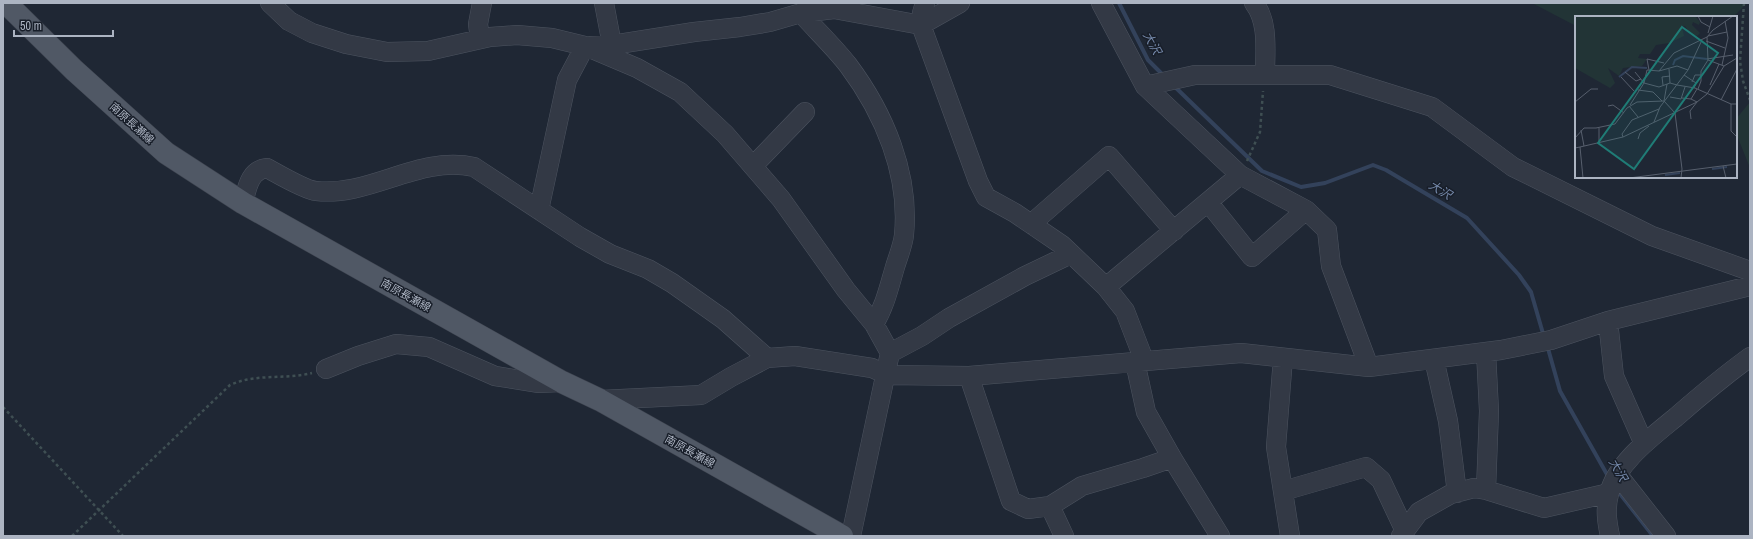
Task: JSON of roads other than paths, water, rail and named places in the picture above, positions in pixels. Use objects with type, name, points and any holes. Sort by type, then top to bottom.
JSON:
[{"type":"main road","name":"南原長瀬線","points":[[12,5],[74,70],[166,153],[243,203],[562,382],[600,400],[842,536]]},
{"type":"street","points":[[270,3],[289,21],[312,33],[346,44],[387,52],[428,52],[480,39],[517,35],[552,38],[585,46],[637,68],[680,92],[726,134],[781,199],[846,290],[874,324],[890,353],[887,375],[852,536]]},
{"type":"street","points":[[480,39],[478,24],[482,3]]},
{"type":"street","points":[[604,3],[612,45]]},
{"type":"street","points":[[925,3],[921,25],[978,182],[986,197],[1031,224],[1062,245],[1106,287],[1125,311],[1142,355],[1139,362],[1146,412],[1172,458],[1220,536]]},
{"type":"street","points":[[585,46],[612,45],[755,24],[801,13],[834,9],[921,25],[960,3]]},
{"type":"street","points":[[1101,3],[1145,86],[1240,175],[1306,210],[1327,230],[1331,266],[1369,367]]},
{"type":"street","points":[[1254,3],[1260,11],[1265,35],[1265,74]]},
{"type":"street","points":[[801,13],[847,64],[869,95],[881,119],[901,173],[904,204],[904,236],[882,310],[874,324]]},
{"type":"street","points":[[539,210],[567,80],[585,46]]},
{"type":"street","points":[[1145,86],[1195,75],[1330,75],[1432,107],[1513,167],[1652,236],[1750,271]]},
{"type":"street","points":[[753,166],[805,112]]},
{"type":"street","points":[[1031,224],[1108,156],[1174,231]]},
{"type":"street","points":[[243,203],[252,176],[259,169],[266,168],[314,191],[341,192],[359,188],[422,168],[458,164],[474,167],[580,237],[610,254],[648,269],[672,283],[723,319],[766,358]]},
{"type":"street","points":[[1106,287],[1240,175]]},
{"type":"street","points":[[1208,202],[1252,257],[1306,210]]},
{"type":"street","points":[[890,353],[922,336],[970,306],[1025,276],[1071,254]]},
{"type":"street","points":[[600,400],[701,395],[766,358],[795,356],[872,368],[887,375],[969,376],[1241,353],[1369,367],[1486,352],[1551,340],[1608,321],[1750,286]]},
{"type":"street","points":[[1608,321],[1614,376],[1644,444]]},
{"type":"street","points":[[326,369],[358,356],[396,344],[429,347],[495,376],[539,383],[562,382]]},
{"type":"street","points":[[1486,352],[1489,411],[1486,490]]},
{"type":"street","points":[[1610,536],[1606,518],[1609,493],[1620,469],[1644,444],[1722,378],[1750,357]]},
{"type":"street","points":[[1283,358],[1276,447],[1290,536]]},
{"type":"street","points":[[1434,359],[1448,421],[1456,493]]},
{"type":"street","points":[[969,376],[1011,501],[1028,509],[1050,506],[1082,486],[1172,458]]},
{"type":"street","points":[[1283,491],[1366,467],[1381,480],[1403,534]]},
{"type":"street","points":[[1618,475],[1666,536]]},
{"type":"street","points":[[1403,534],[1419,512],[1451,494],[1474,488],[1486,490],[1544,508],[1609,493]]},
{"type":"street","points":[[1050,506],[1064,536]]},
{"type":"waterway","name":"大沢","points":[[1119,3],[1148,60],[1163,75]]},
{"type":"waterway","name":"大沢","points":[[1174,86],[1262,171],[1301,187],[1325,183],[1373,165],[1386,170],[1467,218],[1519,275],[1531,292],[1544,337]]},
{"type":"waterway","name":"大沢","points":[[1547,345],[1560,391],[1609,478]]},
{"type":"waterway","name":"大沢","points":[[1617,490],[1653,536]]}]
